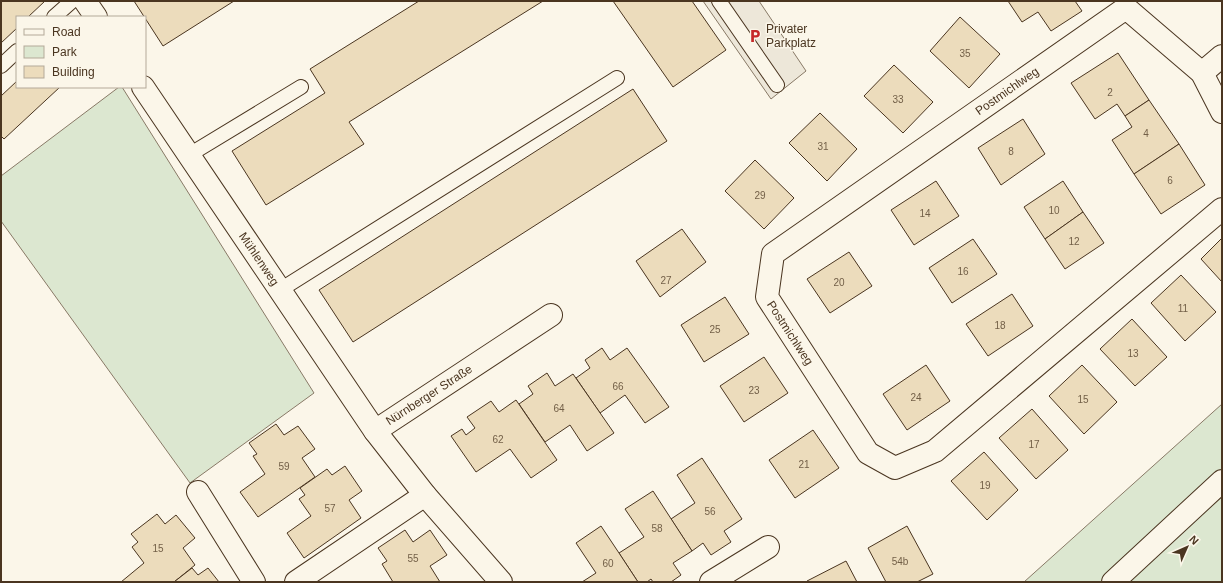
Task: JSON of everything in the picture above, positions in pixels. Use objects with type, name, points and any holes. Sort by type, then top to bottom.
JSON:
[{"type":"street","points":[[85,1],[95,16]]},
{"type":"street","name":"Postmichlweg","points":[[1222,112],[1202,73],[1126,8],[773,254],[767,297],[868,453],[895,468],[936,451],[1222,209]]},
{"type":"street","points":[[1202,73],[1222,56]]},
{"type":"street","name":"Mühlenweg","points":[[144,88],[375,431]]},
{"type":"street","name":"Nürnberger Straße","points":[[501,582],[425,495],[375,431],[551,315]]},
{"type":"street","points":[[1113,582],[1222,481]]},
{"type":"street","points":[[198,492],[254,582]]},
{"type":"street","points":[[296,582],[425,495]]},
{"type":"street","points":[[711,582],[768,546]]},
{"type":"lane","points":[[55,16],[72,1]]},
{"type":"lane","points":[[719,1],[777,85]]},
{"type":"lane","points":[[1,66],[16,52]]},
{"type":"lane","points":[[280,290],[617,78]]},
{"type":"lane","points":[[189,155],[301,87]]},
{"type":"green space","points":[[118,88],[123,88],[314,393],[190,483],[1,221],[1,176]]},
{"type":"green space","points":[[1222,404],[1222,582],[1024,582]]},
{"type":"shaded area","name":"Privater Parkplatz","points":[[703,1],[759,1],[806,71],[771,99]]},
{"type":"building","points":[[1,1],[45,1],[29,16],[16,16],[16,29],[1,43]]},
{"type":"building","points":[[134,1],[234,1],[163,46],[146,20],[146,16],[144,16]]},
{"type":"building","points":[[419,1],[543,1],[349,122],[364,144],[266,205],[232,151],[325,93],[310,69]]},
{"type":"building","points":[[613,1],[692,1],[726,50],[673,87]]},
{"type":"building","points":[[1008,1],[1075,1],[1082,11],[1051,31],[1038,12],[1022,22]]},
{"type":"building","points":[[960,17],[1000,54],[969,88],[930,51]]},
{"type":"building","points":[[1118,53],[1149,100],[1125,116],[1117,104],[1095,119],[1071,83]]},
{"type":"building","points":[[894,65],[933,102],[903,133],[864,96]]},
{"type":"building","points":[[16,82],[16,88],[59,88],[4,139],[1,136],[1,96]]},
{"type":"building","points":[[633,89],[667,141],[353,342],[319,290]]},
{"type":"building","points":[[1149,100],[1179,144],[1134,174],[1112,140],[1132,127],[1125,116]]},
{"type":"building","points":[[820,113],[857,149],[827,181],[789,143]]},
{"type":"building","points":[[1023,119],[1045,154],[1001,185],[978,148]]},
{"type":"building","points":[[1179,144],[1205,185],[1161,214],[1134,174]]},
{"type":"building","points":[[755,160],[794,198],[764,229],[725,191]]},
{"type":"building","points":[[936,181],[959,216],[914,245],[891,210]]},
{"type":"building","points":[[1063,181],[1083,212],[1045,239],[1024,207]]},
{"type":"building","points":[[1083,212],[1104,243],[1065,269],[1045,239]]},
{"type":"building","points":[[682,229],[706,262],[660,297],[636,261]]},
{"type":"building","points":[[1222,238],[1222,282],[1201,259]]},
{"type":"building","points":[[973,239],[997,274],[952,303],[929,268]]},
{"type":"building","points":[[849,252],[872,286],[830,313],[807,279]]},
{"type":"building","points":[[1181,275],[1216,312],[1185,341],[1151,303]]},
{"type":"building","points":[[1012,294],[1033,326],[988,356],[966,324]]},
{"type":"building","points":[[725,297],[749,334],[704,362],[681,325]]},
{"type":"building","points":[[1132,319],[1167,357],[1135,386],[1100,349]]},
{"type":"building","points":[[602,348],[610,360],[627,348],[669,407],[645,423],[625,395],[600,413],[576,378],[590,368],[585,360]]},
{"type":"building","points":[[764,357],[788,393],[744,422],[720,386]]},
{"type":"building","points":[[926,365],[950,401],[907,430],[883,394]]},
{"type":"building","points":[[1082,365],[1117,402],[1084,434],[1049,396]]},
{"type":"building","points":[[547,373],[555,386],[573,374],[614,433],[587,451],[570,425],[545,442],[519,404],[533,394],[528,386]]},
{"type":"building","points":[[516,400],[557,460],[531,478],[510,449],[476,472],[451,436],[462,429],[466,435],[475,428],[467,417],[491,401],[499,412]]},
{"type":"building","points":[[1032,409],[1068,450],[1036,479],[999,438]]},
{"type":"building","points":[[276,424],[284,435],[298,426],[315,449],[302,458],[315,477],[258,517],[240,492],[265,474],[253,456],[257,454],[249,443]]},
{"type":"building","points":[[813,430],[839,468],[795,498],[769,460]]},
{"type":"building","points":[[984,452],[1018,490],[987,520],[951,481]]},
{"type":"building","points":[[702,458],[742,519],[724,531],[731,542],[711,555],[703,543],[692,551],[671,519],[695,503],[677,475]]},
{"type":"building","points":[[345,466],[362,491],[349,500],[361,518],[304,558],[287,533],[311,516],[299,499],[305,495],[300,488],[327,469],[332,475]]},
{"type":"building","points":[[653,491],[692,551],[673,563],[681,575],[671,582],[653,582],[651,579],[647,582],[638,582],[619,553],[644,537],[625,509]]},
{"type":"building","points":[[157,514],[165,524],[176,515],[195,538],[183,548],[195,565],[174,582],[121,582],[144,563],[132,547],[138,542],[131,534]]},
{"type":"building","points":[[601,526],[638,582],[582,582],[596,573],[576,543]]},
{"type":"building","points":[[907,526],[933,574],[917,582],[886,582],[868,548]]},
{"type":"building","points":[[405,530],[413,542],[430,530],[447,555],[430,566],[440,582],[393,582],[382,564],[387,561],[378,548]]},
{"type":"building","points":[[846,561],[857,582],[807,582],[807,581]]},
{"type":"building","points":[[192,568],[198,575],[208,568],[219,582],[174,582]]},
{"type":"place","name":"Privater Parkplatz","points":[[755,36]]}]
